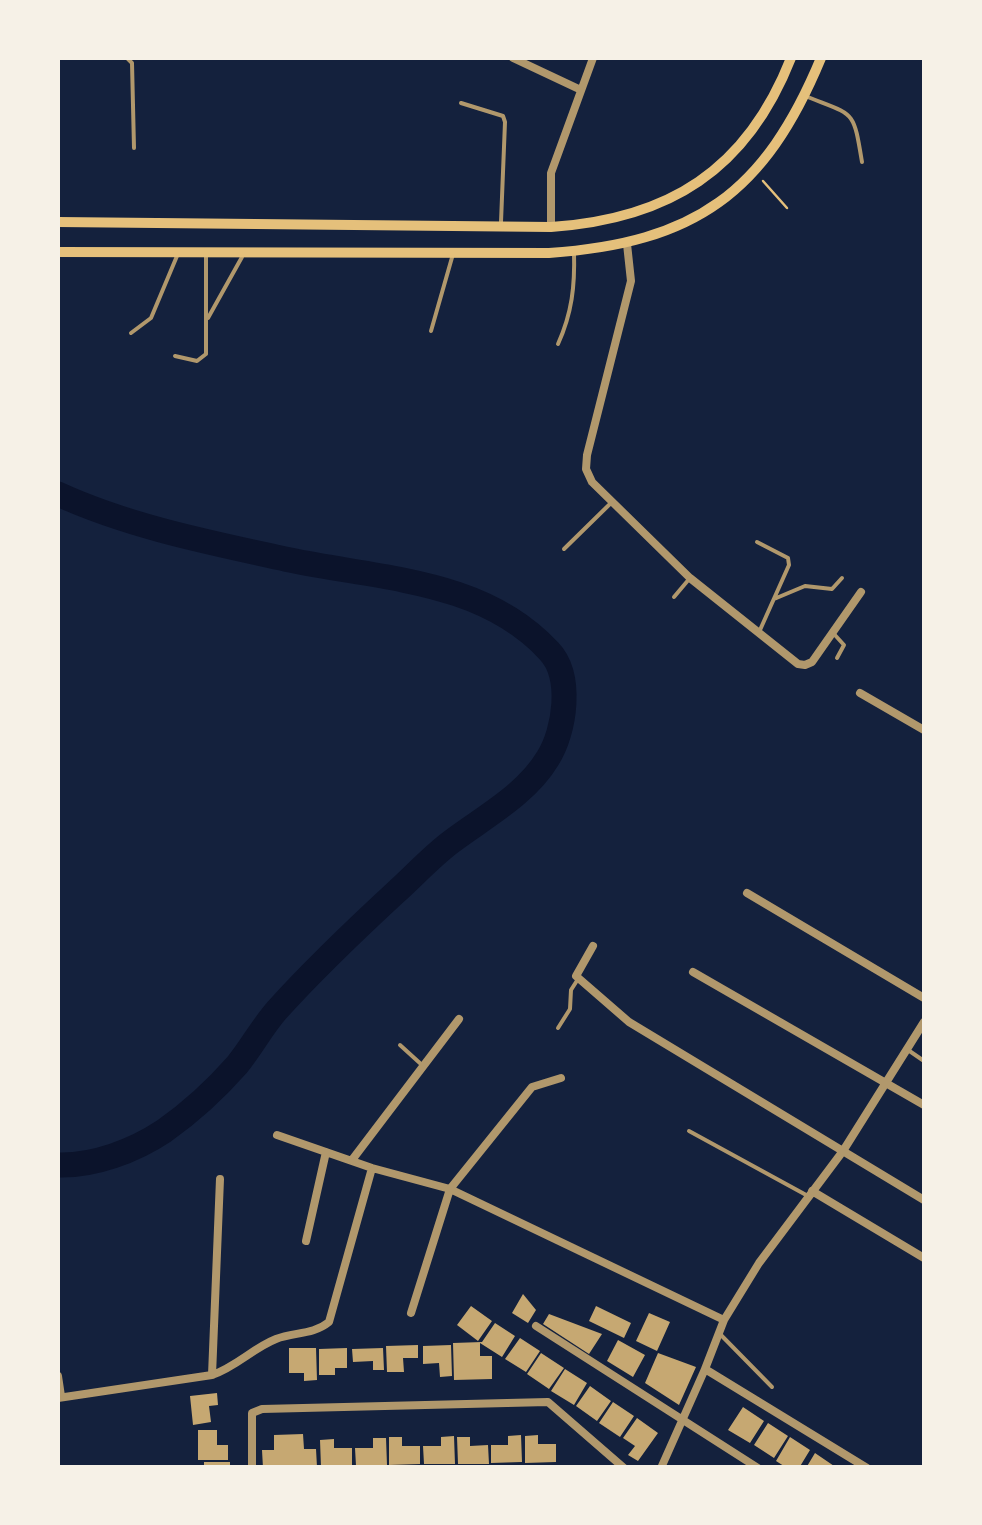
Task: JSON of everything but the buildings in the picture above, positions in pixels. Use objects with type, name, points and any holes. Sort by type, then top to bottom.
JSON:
[{"type":"main road","points":[[58,222],[552,227],[613,220],[668,201],[704,180],[738,149],[762,118],[791,58]]},
{"type":"main road","points":[[58,252],[454,253],[574,251],[626,244],[683,225],[720,203],[756,172],[786,132],[822,58]]},
{"type":"street","points":[[512,58],[582,90]]},
{"type":"street","points":[[552,227],[551,173],[593,58]]},
{"type":"street","points":[[626,244],[632,266],[631,282],[586,469],[592,482],[690,578],[798,664],[812,662],[861,592]]},
{"type":"street","points":[[860,693],[924,730]]},
{"type":"street","points":[[747,892],[924,998]]},
{"type":"street","points":[[593,946],[576,971],[578,979],[629,1022],[924,1200]]},
{"type":"street","points":[[694,972],[924,1105]]},
{"type":"street","points":[[352,1160],[459,1018]]},
{"type":"street","points":[[661,1468],[724,1320],[759,1263],[843,1151],[924,1022]]},
{"type":"street","points":[[411,1313],[450,1190],[532,1086],[561,1078]]},
{"type":"street","points":[[276,1135],[450,1190],[724,1320]]},
{"type":"street","points":[[306,1241],[326,1152]]},
{"type":"street","points":[[58,1376],[59,1397],[212,1375],[227,1370],[271,1341],[318,1331],[328,1322],[372,1168]]},
{"type":"street","points":[[212,1375],[220,1180]]},
{"type":"street","points":[[810,1194],[924,1258]]},
{"type":"street","points":[[536,1326],[758,1468]]},
{"type":"street","points":[[706,1369],[867,1468]]},
{"type":"street","points":[[252,1468],[250,1421],[252,1413],[262,1409],[548,1402],[624,1468]]},
{"type":"lane","points":[[58,58],[88,58]]},
{"type":"lane","points":[[127,58],[132,63],[134,148]]},
{"type":"lane","points":[[805,96],[848,114],[856,122],[862,162]]},
{"type":"lane","points":[[461,103],[503,116],[505,122],[501,226]]},
{"type":"lane","points":[[558,344],[570,317],[575,289],[574,251]]},
{"type":"lane","points":[[131,333],[151,318],[179,252]]},
{"type":"lane","points":[[175,356],[202,359],[206,354],[206,252]]},
{"type":"lane","points":[[206,322],[245,252]]},
{"type":"lane","points":[[431,330],[454,253]]},
{"type":"lane","points":[[564,549],[613,502]]},
{"type":"lane","points":[[757,542],[788,558],[789,565],[758,634]]},
{"type":"lane","points":[[674,597],[690,578]]},
{"type":"lane","points":[[774,599],[805,586],[832,589],[842,578]]},
{"type":"lane","points":[[832,632],[844,646],[838,658]]},
{"type":"lane","points":[[924,688],[924,698]]},
{"type":"lane","points":[[558,1028],[570,1009],[571,990],[578,979]]},
{"type":"lane","points":[[400,1044],[424,1066]]},
{"type":"lane","points":[[907,1049],[924,1061]]},
{"type":"lane","points":[[689,1131],[810,1194]]},
{"type":"lane","points":[[719,1333],[772,1386]]},
{"type":"path","points":[[756,172],[787,208]]},
{"type":"waterway","points":[[58,494],[172,533],[290,560],[394,578],[462,596],[523,627],[557,662],[564,689],[559,733],[539,771],[504,805],[436,854],[335,950],[277,1010],[237,1065],[202,1100],[164,1131],[127,1151],[86,1163],[58,1165]]}]
